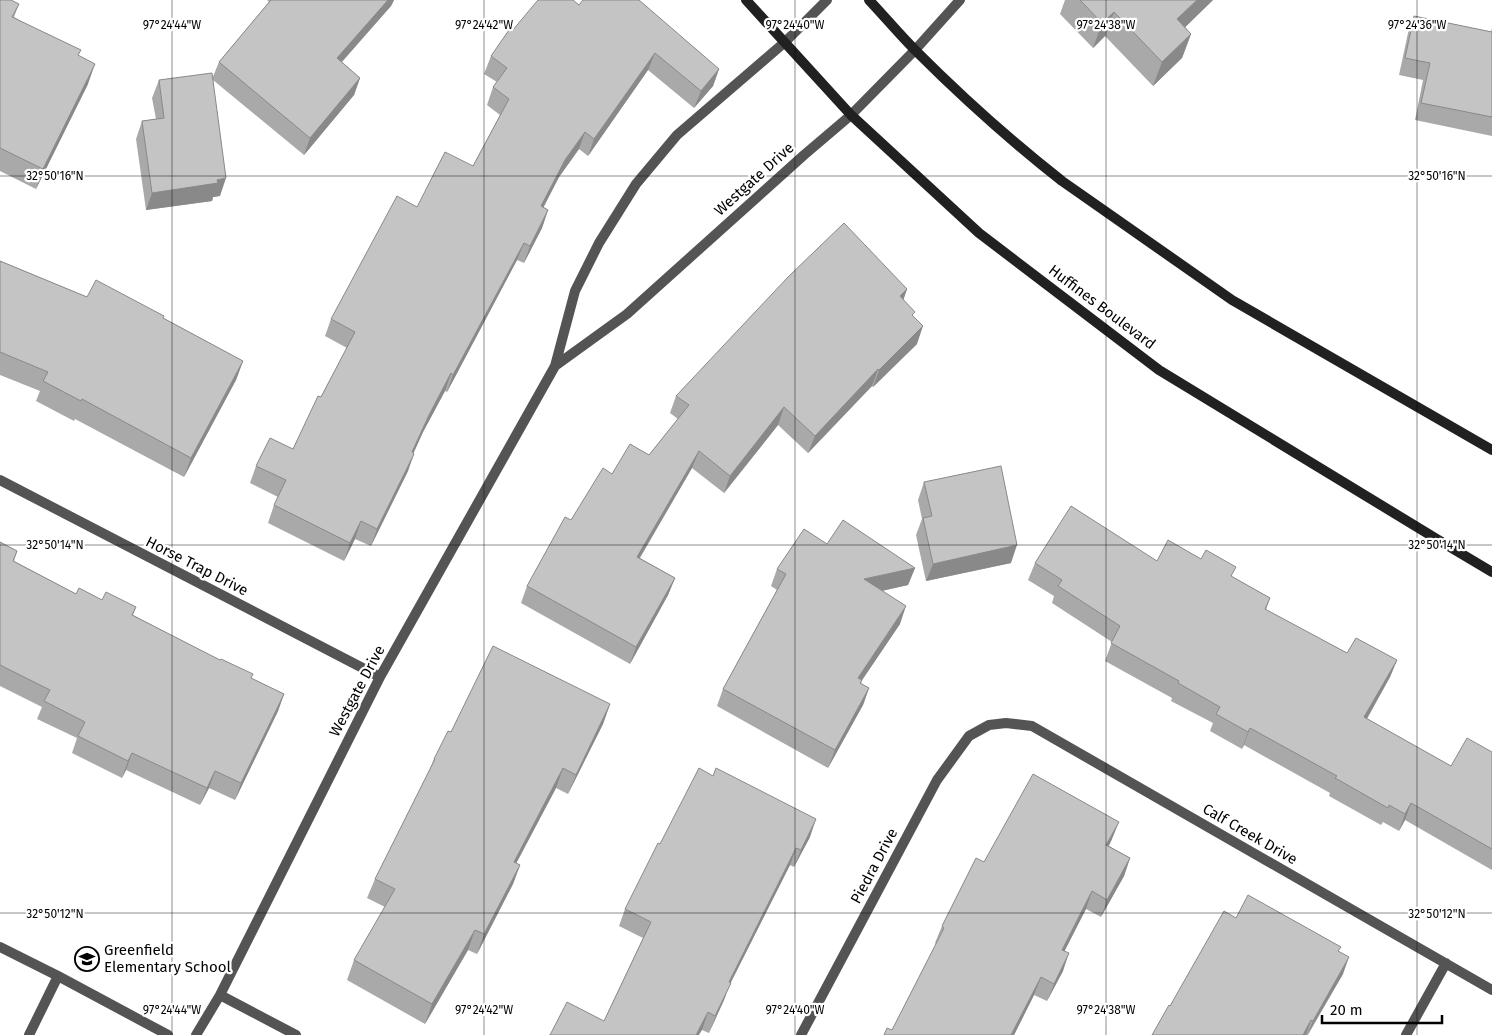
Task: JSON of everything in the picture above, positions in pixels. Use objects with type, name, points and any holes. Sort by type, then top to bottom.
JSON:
[{"type":"main road","name":"Huffines Boulevard","points":[[746,0],[851,115],[979,233],[1159,370],[1492,572]]},
{"type":"main road","points":[[869,0],[915,50],[957,91],[1062,181],[1240,305],[1492,450]]},
{"type":"street","name":"Westgate Drive","points":[[196,1035],[220,995],[380,677],[555,366],[575,291],[599,243],[636,184],[677,135],[785,42],[827,0]]},
{"type":"street","name":"Westgate Drive","points":[[555,366],[627,314],[851,115],[915,50],[960,0]]},
{"type":"street","name":"Horse Trap Drive","points":[[0,480],[380,677]]},
{"type":"street","name":"Calf Creek Drive","points":[[989,724],[1006,722],[1032,726],[1492,990]]},
{"type":"street","name":"Piedra Drive","points":[[801,1035],[936,780],[969,736],[989,724]]},
{"type":"street","points":[[0,947],[168,1035]]},
{"type":"street","points":[[1406,1035],[1446,963]]},
{"type":"street","points":[[29,1035],[58,976]]},
{"type":"street","points":[[220,995],[296,1035]]},
{"type":"building","points":[[0,0],[11,0],[19,4],[12,17],[81,50],[78,55],[95,64],[43,169],[0,148]]},
{"type":"building","points":[[271,0],[388,0],[337,58],[360,78],[310,138],[219,62]]},
{"type":"building","points":[[538,0],[573,0],[579,5],[583,0],[639,0],[719,69],[701,91],[655,53],[594,139],[585,132],[565,160],[541,206],[548,210],[530,246],[524,243],[453,375],[451,373],[429,415],[412,452],[414,454],[377,529],[361,521],[350,543],[274,505],[286,480],[256,466],[270,438],[293,449],[318,396],[321,397],[355,332],[331,319],[397,196],[417,207],[445,152],[473,166],[509,99],[493,87],[507,68],[491,56],[509,30],[512,31]]},
{"type":"building","points":[[1080,0],[1197,0],[1177,19],[1191,34],[1162,62],[1114,12],[1102,23]]},
{"type":"building","points":[[1414,16],[1492,32],[1492,117],[1421,103],[1430,63],[1405,58]]},
{"type":"building","points":[[212,73],[226,178],[217,180],[218,183],[152,193],[142,121],[164,118],[159,80]]},
{"type":"building","points":[[844,223],[907,289],[900,296],[915,312],[912,315],[923,326],[878,369],[815,436],[784,407],[730,476],[699,451],[637,557],[675,578],[636,647],[527,586],[565,517],[571,520],[603,468],[612,474],[630,444],[649,455],[689,405],[676,396],[788,277]]},
{"type":"building","points":[[0,261],[87,297],[96,280],[243,361],[191,458],[82,399],[81,401],[43,381],[48,372],[0,352]]},
{"type":"building","points":[[1001,466],[1017,545],[933,564],[923,518],[932,516],[924,482]]},
{"type":"building","points":[[1071,506],[1157,561],[1168,540],[1201,559],[1206,550],[1236,567],[1231,576],[1270,598],[1265,609],[1347,653],[1356,638],[1397,660],[1364,717],[1451,766],[1467,738],[1492,752],[1492,849],[1411,803],[1405,814],[1389,805],[1388,808],[1335,778],[1337,776],[1250,728],[1248,732],[1216,714],[1220,707],[1178,683],[1179,681],[1111,643],[1120,626],[1058,586],[1062,580],[1035,563]]},
{"type":"building","points":[[843,520],[915,568],[864,579],[906,606],[858,678],[862,680],[860,683],[869,688],[835,750],[723,689],[786,574],[777,569],[804,529],[827,544]]},
{"type":"building","points":[[0,542],[17,551],[13,561],[76,594],[79,588],[102,600],[106,592],[136,607],[132,615],[220,660],[253,674],[251,678],[284,694],[241,783],[215,771],[207,788],[132,753],[128,761],[78,736],[85,722],[44,701],[50,690],[0,665]]},
{"type":"building","points":[[493,646],[610,704],[576,775],[563,768],[514,862],[520,865],[484,934],[475,930],[432,1004],[354,960],[395,889],[375,879],[448,731],[451,732]]},
{"type":"building","points":[[699,768],[713,776],[716,768],[816,819],[801,850],[796,848],[729,982],[731,983],[715,1016],[708,1012],[696,1035],[550,1035],[567,1002],[604,1021],[651,922],[625,909]]},
{"type":"building","points":[[1033,774],[1119,822],[1106,845],[1130,858],[1107,900],[1092,891],[1062,950],[1069,953],[1054,984],[1041,977],[1011,1035],[884,1035],[887,1028],[892,1030],[944,928],[942,926],[976,858],[984,862]]},
{"type":"building","points":[[1248,895],[1341,947],[1338,951],[1349,957],[1313,1021],[1311,1020],[1303,1035],[1152,1035],[1224,911],[1236,918]]},
{"type":"place","name":"Greenfield Elementary School","points":[[87,959]]}]
